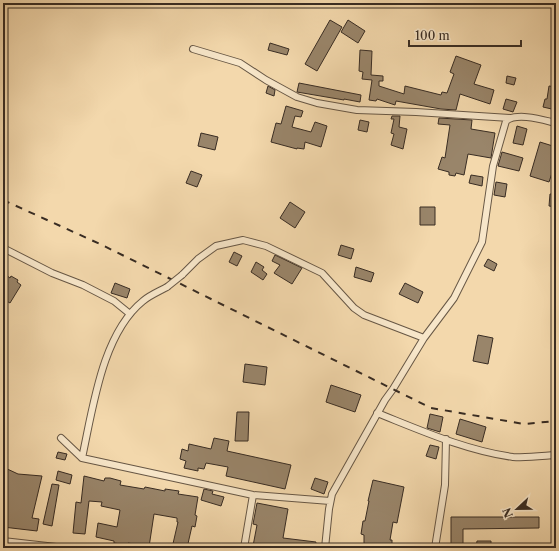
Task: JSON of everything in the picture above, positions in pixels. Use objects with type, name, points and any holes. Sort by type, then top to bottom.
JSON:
[{"type":"street","points":[[193,49],[240,63],[266,80],[297,97],[317,103],[357,110],[510,118],[516,117],[556,123]]},
{"type":"street","points":[[325,548],[330,502],[338,484],[378,413],[424,338],[454,298],[482,242],[493,166],[506,121],[510,118]]},
{"type":"street","points":[[82,458],[102,368],[115,339],[130,314],[144,300],[182,275],[198,259],[216,246],[243,240],[266,246],[322,273],[354,308],[364,315],[424,338]]},
{"type":"street","points":[[3,248],[52,273],[83,285],[114,301],[130,314]]},
{"type":"street","points":[[378,413],[446,439],[489,452],[514,457],[556,455]]},
{"type":"street","points":[[61,438],[82,458],[253,494],[330,502]]},
{"type":"street","points":[[434,548],[445,485],[446,439]]},
{"type":"street","points":[[244,548],[253,494]]},
{"type":"street","points":[[3,541],[65,548]]},
{"type":"building","points":[[330,20],[342,27],[317,71],[305,64]]},
{"type":"building","points":[[348,20],[365,31],[358,43],[341,32]]},
{"type":"building","points":[[270,43],[289,49],[287,55],[268,50]]},
{"type":"building","points":[[360,50],[372,51],[371,75],[383,76],[383,81],[379,81],[379,86],[404,94],[405,86],[441,95],[442,92],[447,93],[454,74],[450,72],[456,56],[481,65],[474,84],[494,90],[490,104],[460,94],[456,110],[441,109],[396,101],[395,105],[377,99],[376,101],[369,100],[372,80],[362,79],[363,72],[359,71]]},
{"type":"building","points":[[507,76],[516,78],[514,85],[506,83]]},
{"type":"building","points":[[299,83],[361,95],[360,102],[297,92]]},
{"type":"building","points":[[268,86],[275,90],[274,96],[266,93]]},
{"type":"building","points":[[549,86],[556,87],[556,110],[543,107],[545,99],[547,99]]},
{"type":"building","points":[[506,99],[517,102],[513,112],[503,109]]},
{"type":"building","points":[[286,106],[303,111],[301,117],[295,116],[292,127],[311,132],[315,122],[327,126],[321,147],[305,142],[304,149],[297,149],[271,142],[276,123],[281,124]]},
{"type":"building","points":[[392,116],[400,116],[399,127],[407,129],[403,149],[391,145],[394,134],[391,133],[394,119],[391,119]]},
{"type":"building","points":[[439,118],[472,120],[471,129],[495,133],[491,158],[468,154],[464,175],[456,173],[455,176],[449,175],[449,172],[438,169],[442,157],[445,158],[450,125],[438,124]]},
{"type":"building","points":[[360,120],[369,122],[367,132],[358,130]]},
{"type":"building","points":[[517,126],[527,129],[523,145],[513,143]]},
{"type":"building","points":[[201,133],[218,137],[215,150],[198,146]]},
{"type":"building","points":[[540,142],[556,147],[556,161],[549,182],[530,176]]},
{"type":"building","points":[[502,152],[523,158],[519,171],[498,166]]},
{"type":"building","points":[[191,171],[202,175],[197,187],[186,183]]},
{"type":"building","points":[[471,175],[483,177],[482,186],[469,183]]},
{"type":"building","points":[[496,182],[507,184],[505,197],[494,195]]},
{"type":"building","points":[[550,194],[556,194],[556,207],[549,206]]},
{"type":"building","points":[[290,202],[305,212],[295,228],[280,218]]},
{"type":"building","points":[[420,207],[435,207],[435,225],[420,225]]},
{"type":"building","points":[[341,245],[354,249],[351,259],[338,255]]},
{"type":"building","points":[[234,252],[242,256],[237,266],[229,262]]},
{"type":"building","points":[[275,255],[302,268],[292,284],[274,273],[280,265],[272,261]]},
{"type":"building","points":[[488,259],[497,264],[494,271],[484,266]]},
{"type":"building","points":[[256,262],[264,267],[262,270],[267,274],[263,280],[251,272]]},
{"type":"building","points":[[356,267],[374,273],[371,282],[354,277]]},
{"type":"building","points":[[6,275],[10,278],[11,276],[18,280],[17,282],[21,285],[10,303],[3,299],[3,280]]},
{"type":"building","points":[[115,283],[130,289],[127,298],[111,293]]},
{"type":"building","points":[[405,283],[423,292],[418,303],[399,294]]},
{"type":"building","points":[[478,335],[493,338],[488,364],[473,361]]},
{"type":"building","points":[[245,364],[267,367],[265,385],[243,382]]},
{"type":"building","points":[[331,385],[361,395],[355,412],[326,402]]},
{"type":"building","points":[[237,412],[249,412],[248,441],[235,441]]},
{"type":"building","points":[[430,414],[443,417],[440,432],[427,428]]},
{"type":"building","points":[[460,419],[486,427],[482,442],[456,434]]},
{"type":"building","points":[[214,438],[229,441],[227,451],[291,465],[285,489],[226,476],[228,467],[206,463],[204,469],[198,468],[198,471],[184,468],[186,461],[180,459],[182,449],[188,451],[189,444],[211,449]]},
{"type":"building","points":[[430,445],[439,447],[436,459],[426,456]]},
{"type":"building","points":[[58,452],[67,454],[65,460],[56,458]]},
{"type":"building","points":[[3,467],[18,474],[42,476],[32,518],[39,519],[37,531],[3,527]]},
{"type":"building","points":[[58,471],[72,475],[70,484],[56,480]]},
{"type":"building","points":[[84,476],[104,481],[105,478],[110,478],[121,481],[120,485],[144,489],[145,487],[165,491],[165,489],[179,491],[178,494],[198,497],[195,527],[192,526],[187,548],[172,548],[178,522],[177,518],[154,514],[149,547],[128,543],[128,545],[114,543],[114,541],[96,537],[98,523],[117,527],[120,510],[101,506],[102,502],[89,501],[85,534],[73,533],[76,502],[81,503]]},
{"type":"building","points":[[315,478],[328,482],[324,494],[311,489]]},
{"type":"building","points":[[373,480],[404,487],[397,523],[393,522],[390,540],[392,540],[392,548],[364,548],[364,535],[361,534]]},
{"type":"building","points":[[52,484],[59,485],[52,526],[43,524]]},
{"type":"building","points":[[204,489],[213,491],[212,494],[224,497],[221,506],[201,500]]},
{"type":"building","points":[[257,503],[288,509],[283,538],[316,542],[315,548],[263,548],[253,546],[257,525],[253,524]]},
{"type":"building","points":[[451,517],[539,517],[539,528],[463,529],[463,545],[451,545]]},
{"type":"building","points":[[477,541],[491,541],[491,548],[476,548]]},
{"type":"railway","points":[[3,200],[100,244],[431,408],[524,424],[556,421]]}]
